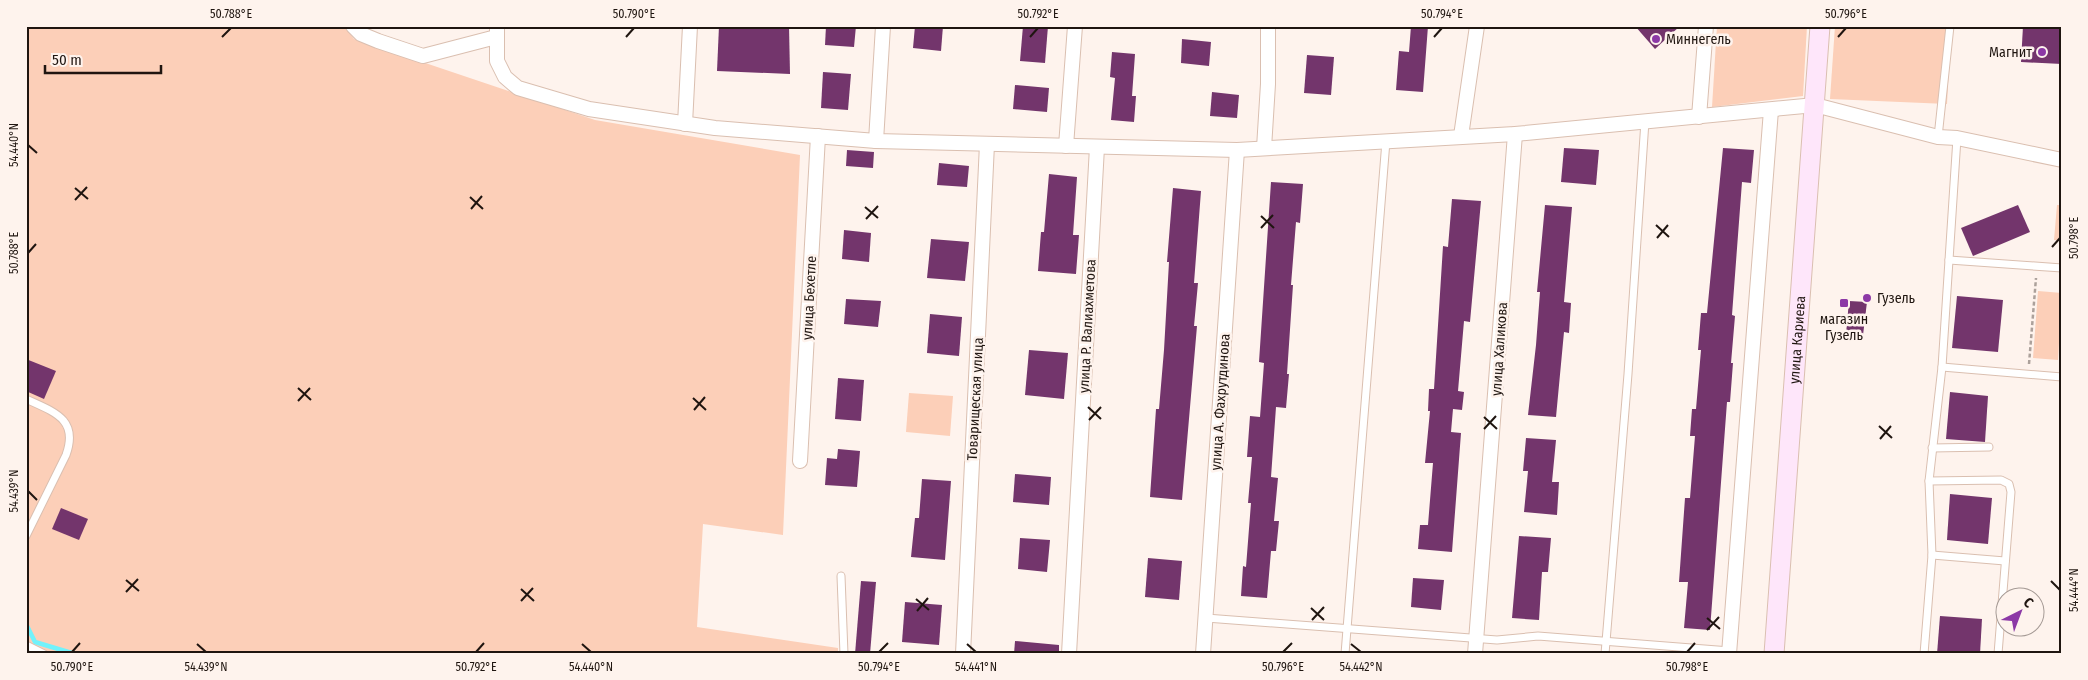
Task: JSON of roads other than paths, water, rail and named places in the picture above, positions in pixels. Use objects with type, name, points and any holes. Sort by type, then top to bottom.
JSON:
[{"type":"main road","name":"улица Кариева","points":[[1774,654],[1820,26]]},
{"type":"street","points":[[353,26],[361,34],[422,56],[496,32],[497,61],[505,77],[518,88],[589,109],[715,128],[876,141],[1237,150],[1515,134],[1815,105],[1938,137],[1958,138],[2062,160]]},
{"type":"street","points":[[685,124],[690,26]]},
{"type":"street","points":[[876,141],[883,26]]},
{"type":"street","points":[[1066,146],[1075,26]]},
{"type":"street","points":[[1264,148],[1268,84],[1268,26]]},
{"type":"street","points":[[1461,136],[1477,26]]},
{"type":"street","points":[[1700,117],[1706,26]]},
{"type":"street","points":[[1730,652],[1772,110]]},
{"type":"street","name":"улица Халикова","points":[[1475,654],[1515,134]]},
{"type":"street","name":"улица Бехетле","points":[[800,461],[818,136]]},
{"type":"street","name":"Товарищеская улица","points":[[962,654],[987,144]]},
{"type":"street","name":"улица Р. Валиахметова","points":[[1069,654],[1097,147]]},
{"type":"street","name":"улица А. Фахрутдинова","points":[[1203,654],[1237,150]]},
{"type":"lane","points":[[1938,137],[1950,26]]},
{"type":"lane","points":[[1605,654],[1628,374],[1645,121]]},
{"type":"lane","points":[[1924,654],[1932,555],[1929,481],[1942,367],[1958,138]]},
{"type":"lane","points":[[1345,654],[1386,140]]},
{"type":"lane","points":[[1949,260],[2062,268]]},
{"type":"lane","points":[[1942,367],[2062,377]]},
{"type":"lane","points":[[26,399],[56,413],[64,420],[70,430],[71,442],[26,536]]},
{"type":"lane","points":[[1932,448],[1989,447]]},
{"type":"lane","points":[[1929,481],[2001,480],[2010,484],[2011,492],[1998,654]]},
{"type":"lane","points":[[1932,555],[2006,561]]},
{"type":"lane","points":[[842,576],[844,654]]},
{"type":"lane","points":[[1206,618],[1497,640],[1538,636],[1730,652]]},
{"type":"lane","points":[[26,645],[44,654]]},
{"type":"waterway","points":[[26,624],[35,642],[75,654]]},
{"type":"place","name":"Миннегель","points":[[1656,39]]},
{"type":"place","name":"Магнит","points":[[2042,52]]},
{"type":"place","name":"Гузель","points":[[1867,298]]},
{"type":"place","name":"магазин Гузель","points":[[1844,303]]}]
